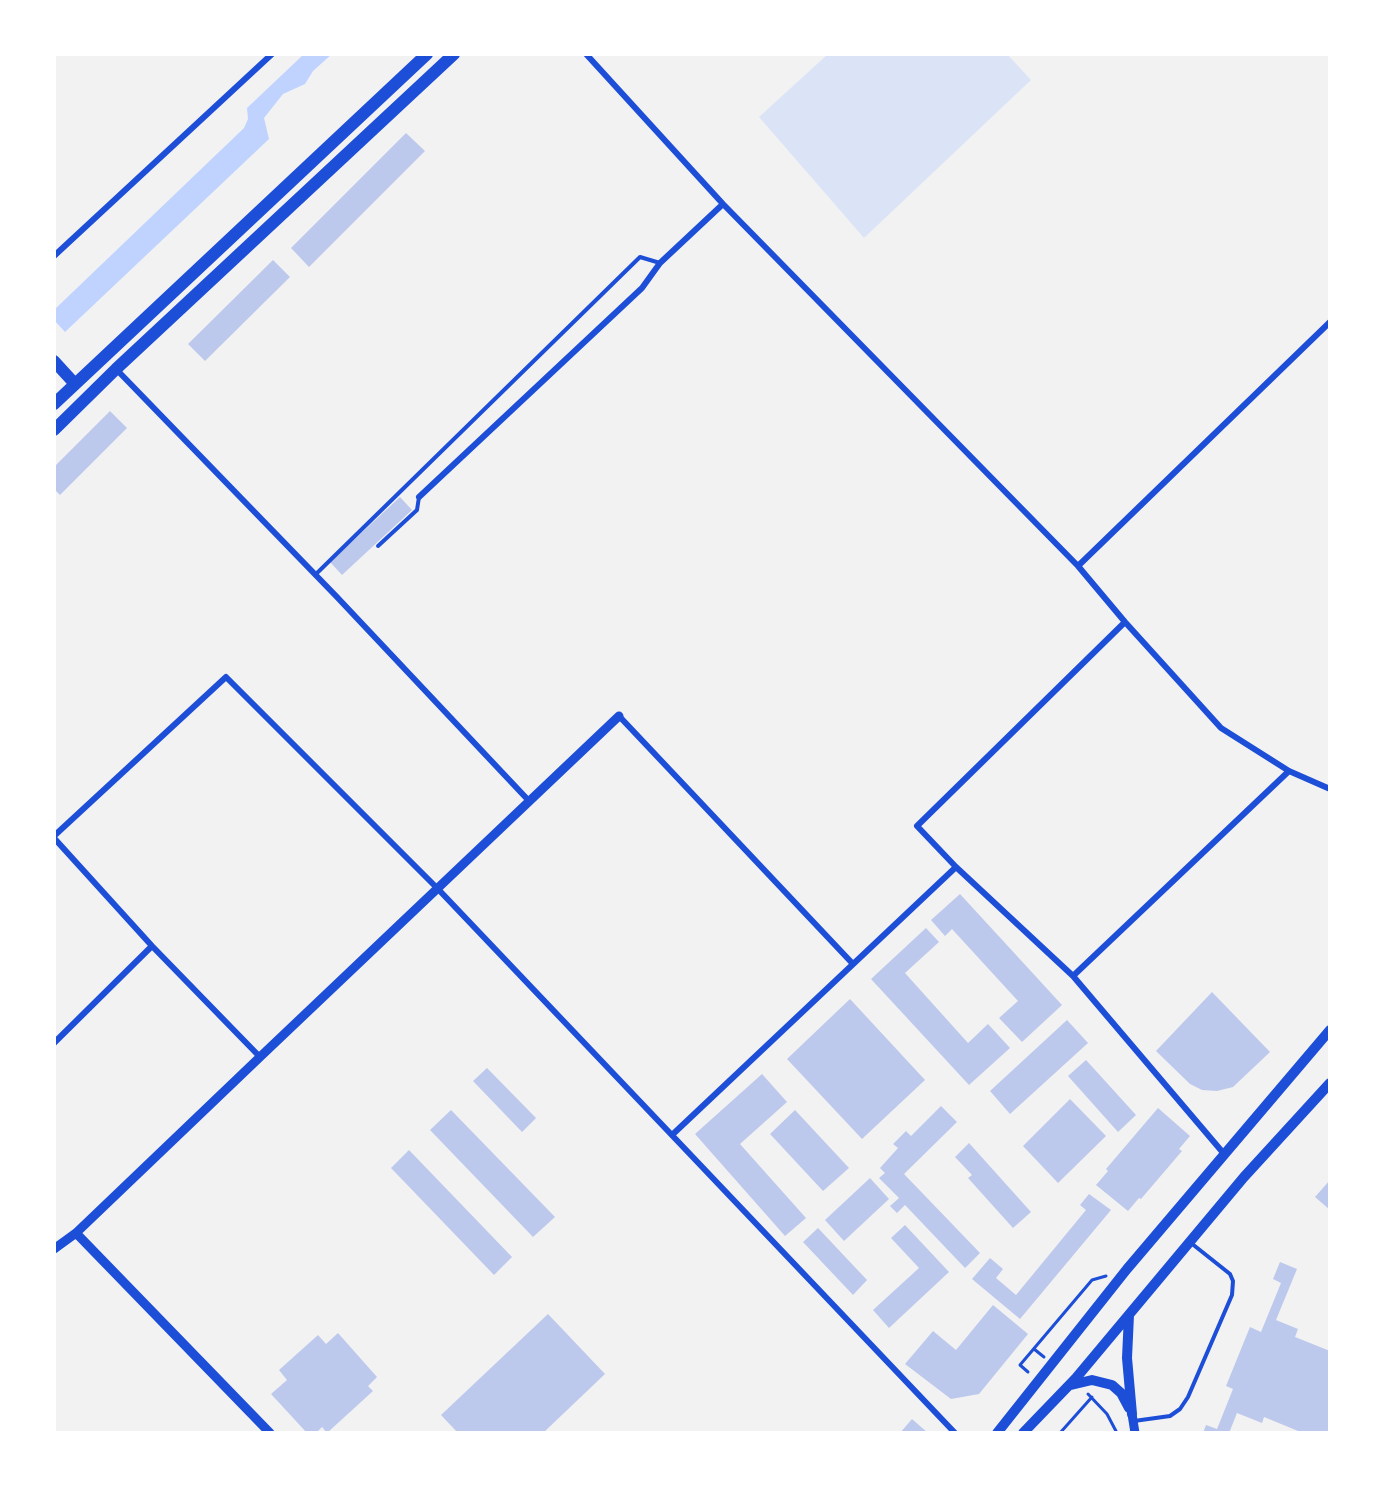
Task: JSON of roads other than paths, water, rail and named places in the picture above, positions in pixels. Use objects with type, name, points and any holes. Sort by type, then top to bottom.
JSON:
[{"type":"main road","points":[[54,404],[427,54]]},
{"type":"main road","points":[[54,430],[116,369],[454,54]]},
{"type":"main road","points":[[54,361],[75,384]]},
{"type":"main road","points":[[997,1433],[1127,1269],[1330,1030]]},
{"type":"main road","points":[[1023,1433],[1068,1386],[1244,1177],[1330,1083]]},
{"type":"main road","points":[[1130,1315],[1126,1358],[1133,1418]]},
{"type":"main road","points":[[1068,1386],[1076,1382],[1092,1380],[1112,1385],[1121,1393],[1133,1418]]},
{"type":"street","points":[[54,256],[272,54]]},
{"type":"street","points":[[586,54],[723,204],[1078,566],[1221,729],[1289,771],[1330,789]]},
{"type":"street","points":[[419,496],[642,288],[660,263],[723,204]]},
{"type":"street","points":[[1078,566],[1330,322]]},
{"type":"street","points":[[116,369],[530,802]]},
{"type":"street","points":[[1125,622],[916,826],[956,867],[1074,976],[1225,1155]]},
{"type":"street","points":[[260,1056],[152,946],[54,837],[225,677],[438,889],[955,1433]]},
{"type":"street","points":[[54,1249],[76,1233],[619,716],[853,964]]},
{"type":"street","points":[[1074,976],[1289,771]]},
{"type":"street","points":[[672,1135],[956,867]]},
{"type":"street","points":[[54,1043],[152,946]]},
{"type":"street","points":[[76,1233],[270,1433]]},
{"type":"street","points":[[1133,1418],[1135,1433]]},
{"type":"lane","points":[[315,575],[640,257],[660,263]]},
{"type":"lane","points":[[378,546],[417,510],[419,496]]},
{"type":"lane","points":[[1133,1418],[1170,1416],[1180,1409],[1188,1397],[1232,1295],[1233,1281],[1230,1274],[1190,1242]]},
{"type":"water","points":[[304,54],[332,54],[313,71],[305,84],[283,94],[264,118],[269,139],[65,332],[54,320],[54,310],[244,128],[248,119],[247,108]]}]
